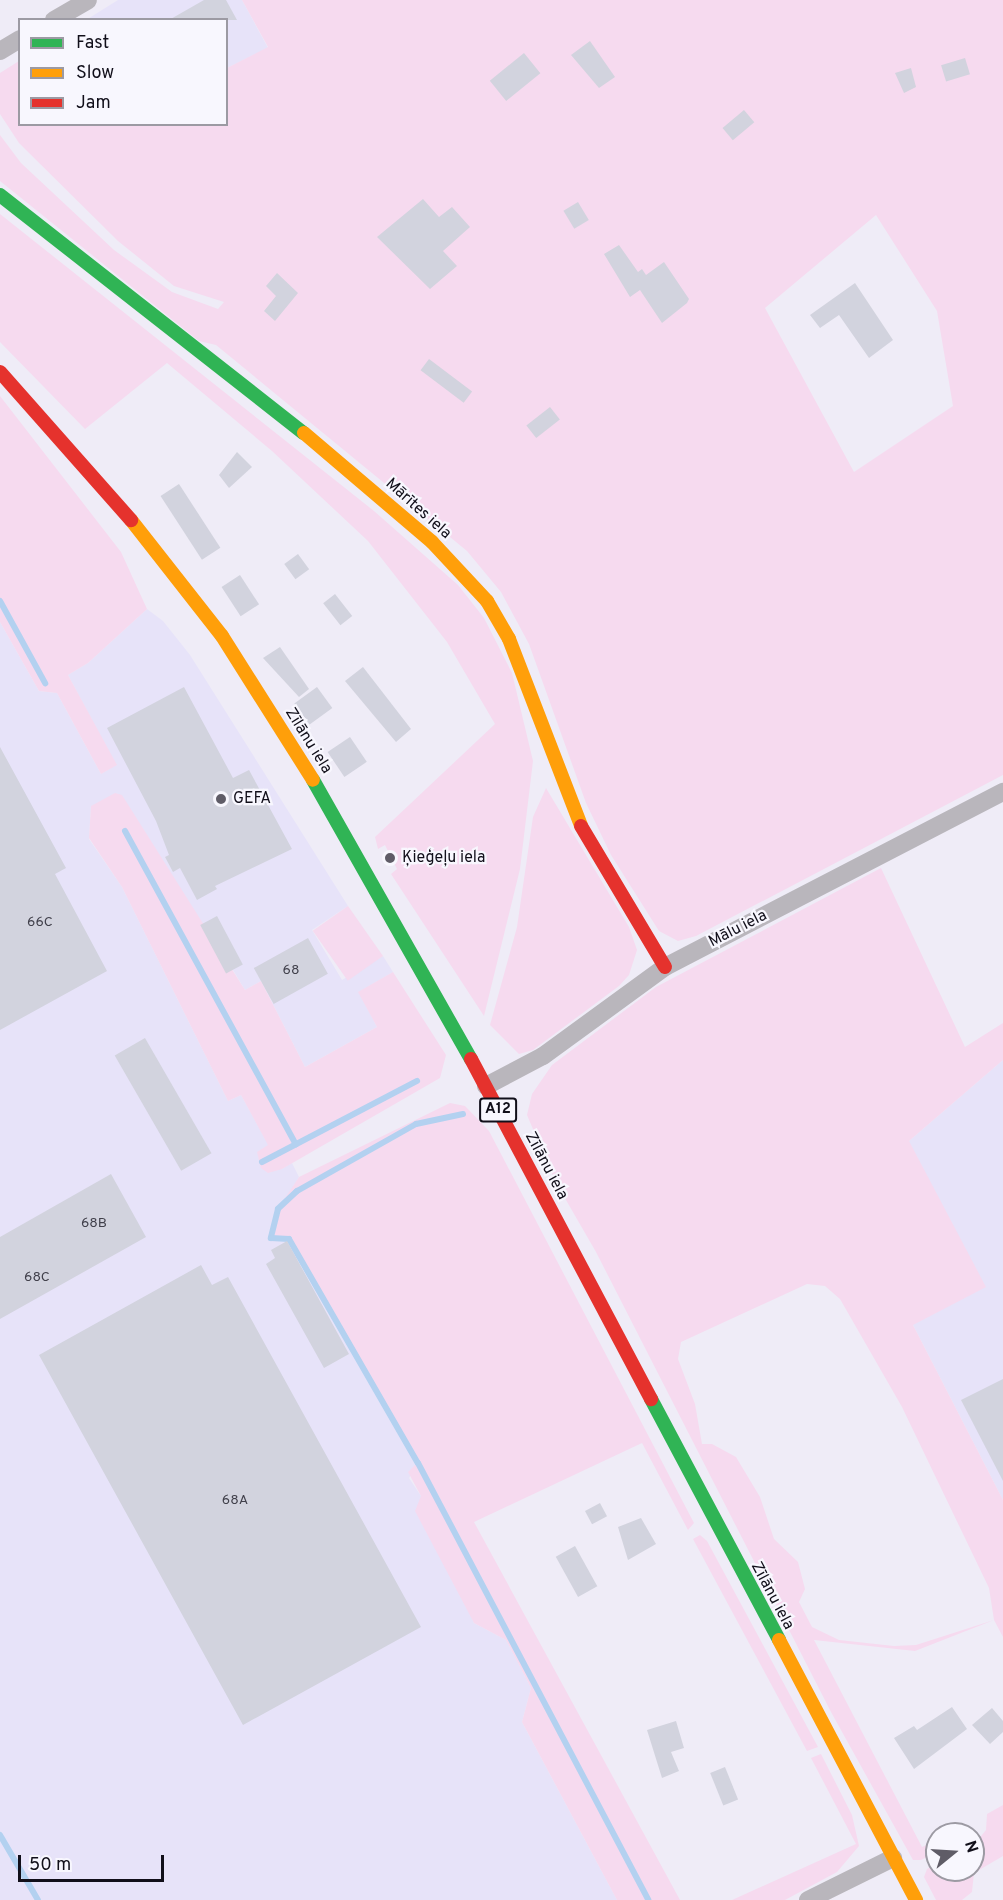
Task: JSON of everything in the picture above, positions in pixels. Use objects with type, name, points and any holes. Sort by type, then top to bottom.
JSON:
[{"type":"main road","name":"Mārītes iela","points":[[0,195],[325,450],[432,542],[487,601],[518,659],[552,766],[573,812],[665,967]]},
{"type":"main road","name":"Zīlānu iela","points":[[0,372],[149,540],[222,636],[325,798],[486,1086],[916,1900]]},
{"type":"street","points":[[57,18],[88,0]]},
{"type":"street","points":[[0,50],[18,40]]},
{"type":"street","name":"Mālu iela","points":[[486,1086],[543,1056],[665,967],[1003,792]]},
{"type":"street","points":[[808,1900],[893,1858]]},
{"type":"shaded area","points":[[118,0],[242,0],[268,48],[228,68],[228,18],[89,18]]},
{"type":"shaded area","points":[[242,0],[1003,0],[1003,775],[696,936],[678,941],[659,931],[611,855],[586,803],[529,644],[501,592],[467,551],[216,345],[199,341],[0,181],[0,135],[21,163],[114,250],[172,292],[218,309],[224,302],[174,286],[118,241],[19,143],[0,114],[0,73],[18,62],[18,126],[228,126],[228,67],[268,47]],"holes":[[[876,215],[937,311],[953,406],[854,472],[765,308]]]},
{"type":"shaded area","points":[[0,214],[374,511],[458,585],[484,618],[512,673],[533,761],[520,869],[484,1016],[391,874],[397,869],[385,845],[378,849],[375,837],[495,724],[447,642],[368,541],[272,451],[167,363],[85,429],[0,342]]},
{"type":"shaded area","points":[[0,396],[121,552],[147,609],[88,663],[68,675],[117,765],[101,774],[57,693],[39,691],[0,622]]},
{"type":"shaded area","points":[[147,609],[163,621],[190,655],[348,906],[312,930],[342,980],[383,956],[393,972],[359,992],[377,1027],[305,1067],[261,981],[245,990],[233,970],[91,806],[89,839],[122,887],[228,1101],[241,1095],[282,1169],[292,1163],[299,1177],[271,1226],[289,1239],[418,1463],[409,1478],[421,1496],[474,1623],[506,1640],[531,1688],[522,1722],[617,1900],[0,1900],[0,622],[39,691],[57,693],[101,774],[116,765],[68,675],[88,663]]},
{"type":"shaded area","points":[[546,788],[629,927],[637,950],[629,975],[619,986],[533,1050],[519,1054],[490,1025],[517,927],[533,817]]},
{"type":"shaded area","points":[[115,793],[122,795],[245,990],[261,981],[305,1067],[377,1027],[358,992],[393,972],[446,1055],[440,1078],[282,1169],[268,1173],[261,1168],[257,1152],[268,1145],[241,1095],[228,1101],[122,887],[89,838],[91,806]]},
{"type":"shaded area","points":[[881,868],[965,1047],[1003,1023],[1003,1060],[909,1141],[986,1287],[913,1325],[1003,1500],[1003,1637],[994,1620],[915,1651],[814,1640],[922,1847],[925,1846],[925,1858],[921,1860],[913,1860],[831,1712],[596,1252],[555,1181],[527,1115],[532,1094],[552,1065],[656,987]],"holes":[[[807,1284],[825,1286],[840,1299],[902,1407],[989,1588],[994,1620],[916,1645],[894,1646],[839,1640],[812,1627],[799,1602],[805,1589],[798,1562],[774,1539],[760,1497],[736,1457],[712,1444],[702,1444],[695,1404],[678,1359],[681,1342]]]},
{"type":"shaded area","points":[[348,906],[383,956],[348,981],[313,931]]},
{"type":"shaded area","points":[[1003,1060],[1003,1500],[913,1325],[909,1141]]},
{"type":"shaded area","points":[[450,1103],[465,1106],[489,1131],[694,1523],[688,1530],[642,1443],[474,1522],[680,1900],[617,1900],[522,1722],[531,1688],[506,1640],[474,1623],[415,1511],[421,1496],[408,1472],[417,1463],[290,1239],[271,1238],[278,1209],[299,1177]]},
{"type":"shaded area","points":[[700,1535],[707,1541],[818,1747],[807,1751],[693,1539]]},
{"type":"shaded area","points":[[821,1754],[852,1815],[859,1846],[837,1872],[785,1900],[732,1900],[856,1844],[811,1758]]},
{"type":"shaded area","points":[[1003,1805],[1003,1856],[985,1867],[985,1831],[987,1814]]},
{"type":"shaded area","points":[[927,1882],[973,1882],[972,1892],[962,1900],[936,1900]]},
{"type":"building","points":[[204,0],[226,0],[237,20],[228,20],[228,18],[172,18]]},
{"type":"building","points":[[590,41],[615,77],[599,88],[571,55]]},
{"type":"building","points":[[524,53],[540,73],[506,101],[490,81]]},
{"type":"building","points":[[965,58],[970,74],[946,82],[941,65]]},
{"type":"building","points":[[911,68],[916,87],[904,93],[895,73]]},
{"type":"building","points":[[744,110],[754,122],[733,140],[723,128]]},
{"type":"building","points":[[423,199],[439,217],[452,207],[470,227],[443,251],[457,266],[430,289],[377,237]]},
{"type":"building","points":[[578,202],[589,220],[574,229],[563,211]]},
{"type":"building","points":[[619,245],[638,272],[642,269],[646,275],[664,262],[689,299],[687,303],[662,323],[640,290],[630,297],[604,254]]},
{"type":"building","points":[[277,273],[298,293],[275,321],[264,311],[276,296],[266,286]]},
{"type":"building","points":[[855,283],[893,340],[869,358],[839,315],[820,328],[810,315]]},
{"type":"building","points":[[429,359],[472,391],[464,403],[421,370]]},
{"type":"building","points":[[550,407],[560,420],[536,438],[526,425]]},
{"type":"building","points":[[237,452],[252,467],[229,488],[219,475]]},
{"type":"building","points":[[179,484],[220,548],[202,560],[161,496]]},
{"type":"building","points":[[298,554],[309,569],[295,579],[284,564]]},
{"type":"building","points":[[240,575],[259,604],[241,616],[222,587]]},
{"type":"building","points":[[335,594],[352,616],[340,625],[323,603]]},
{"type":"building","points":[[280,647],[309,689],[299,697],[263,658]]},
{"type":"building","points":[[363,667],[411,729],[396,742],[345,681]]},
{"type":"building","name":"GEFA","points":[[184,687],[233,778],[249,770],[292,849],[215,886],[217,889],[197,900],[180,868],[173,872],[165,857],[169,855],[156,821],[107,728]]},
{"type":"building","points":[[317,687],[332,708],[310,724],[294,703]]},
{"type":"building","points":[[350,737],[367,762],[344,777],[328,752]]},
{"type":"building","points":[[0,747],[66,868],[55,874],[107,971],[0,1030]]},
{"type":"building","points":[[217,916],[243,965],[226,973],[200,925]]},
{"type":"building","points":[[308,938],[328,974],[274,1004],[254,968]]},
{"type":"building","points":[[145,1038],[212,1153],[181,1171],[115,1056]]},
{"type":"building","points":[[111,1174],[146,1237],[0,1319],[0,1237]]},
{"type":"building","points":[[287,1241],[349,1354],[324,1368],[266,1264],[275,1258],[271,1250]]},
{"type":"building","points":[[201,1265],[212,1285],[228,1277],[421,1627],[243,1725],[39,1355]]},
{"type":"building","points":[[1003,1379],[1003,1481],[961,1400]]},
{"type":"building","points":[[600,1503],[607,1516],[592,1524],[585,1511]]},
{"type":"building","points":[[641,1518],[656,1544],[628,1560],[618,1527]]},
{"type":"building","points":[[575,1546],[597,1586],[578,1597],[556,1557]]},
{"type":"building","points":[[952,1707],[967,1729],[914,1769],[894,1738],[914,1726],[917,1730]]},
{"type":"building","points":[[992,1708],[1003,1721],[1003,1732],[990,1744],[972,1725]]},
{"type":"building","points":[[676,1721],[684,1748],[671,1752],[679,1771],[662,1778],[647,1730]]},
{"type":"building","points":[[725,1767],[738,1799],[723,1805],[710,1773]]},
{"type":"waterway","points":[[0,601],[45,683]]},
{"type":"waterway","points":[[125,831],[296,1144]]},
{"type":"waterway","points":[[262,1162],[417,1081]]},
{"type":"waterway","points":[[463,1114],[416,1124],[297,1191],[278,1209],[271,1238],[289,1239],[418,1463],[648,1900]]},
{"type":"waterway","points":[[0,1835],[38,1900]]},
{"type":"traffic: fast","points":[[0,195],[304,433]]},
{"type":"traffic: fast","points":[[313,780],[471,1059]]},
{"type":"traffic: fast","points":[[651,1399],[779,1640]]},
{"type":"traffic: slow","points":[[304,433],[432,542],[487,601],[509,639],[581,826]]},
{"type":"traffic: slow","points":[[131,520],[222,636],[313,780]]},
{"type":"traffic: slow","points":[[779,1640],[916,1900]]},
{"type":"traffic: jam","points":[[0,372],[131,520]]},
{"type":"traffic: jam","points":[[581,826],[665,967]]},
{"type":"traffic: jam","points":[[471,1059],[651,1399]]},
{"type":"place","name":"GEFA","points":[[221,799]]},
{"type":"place","name":"Ķieģeļu iela","points":[[390,858]]}]
